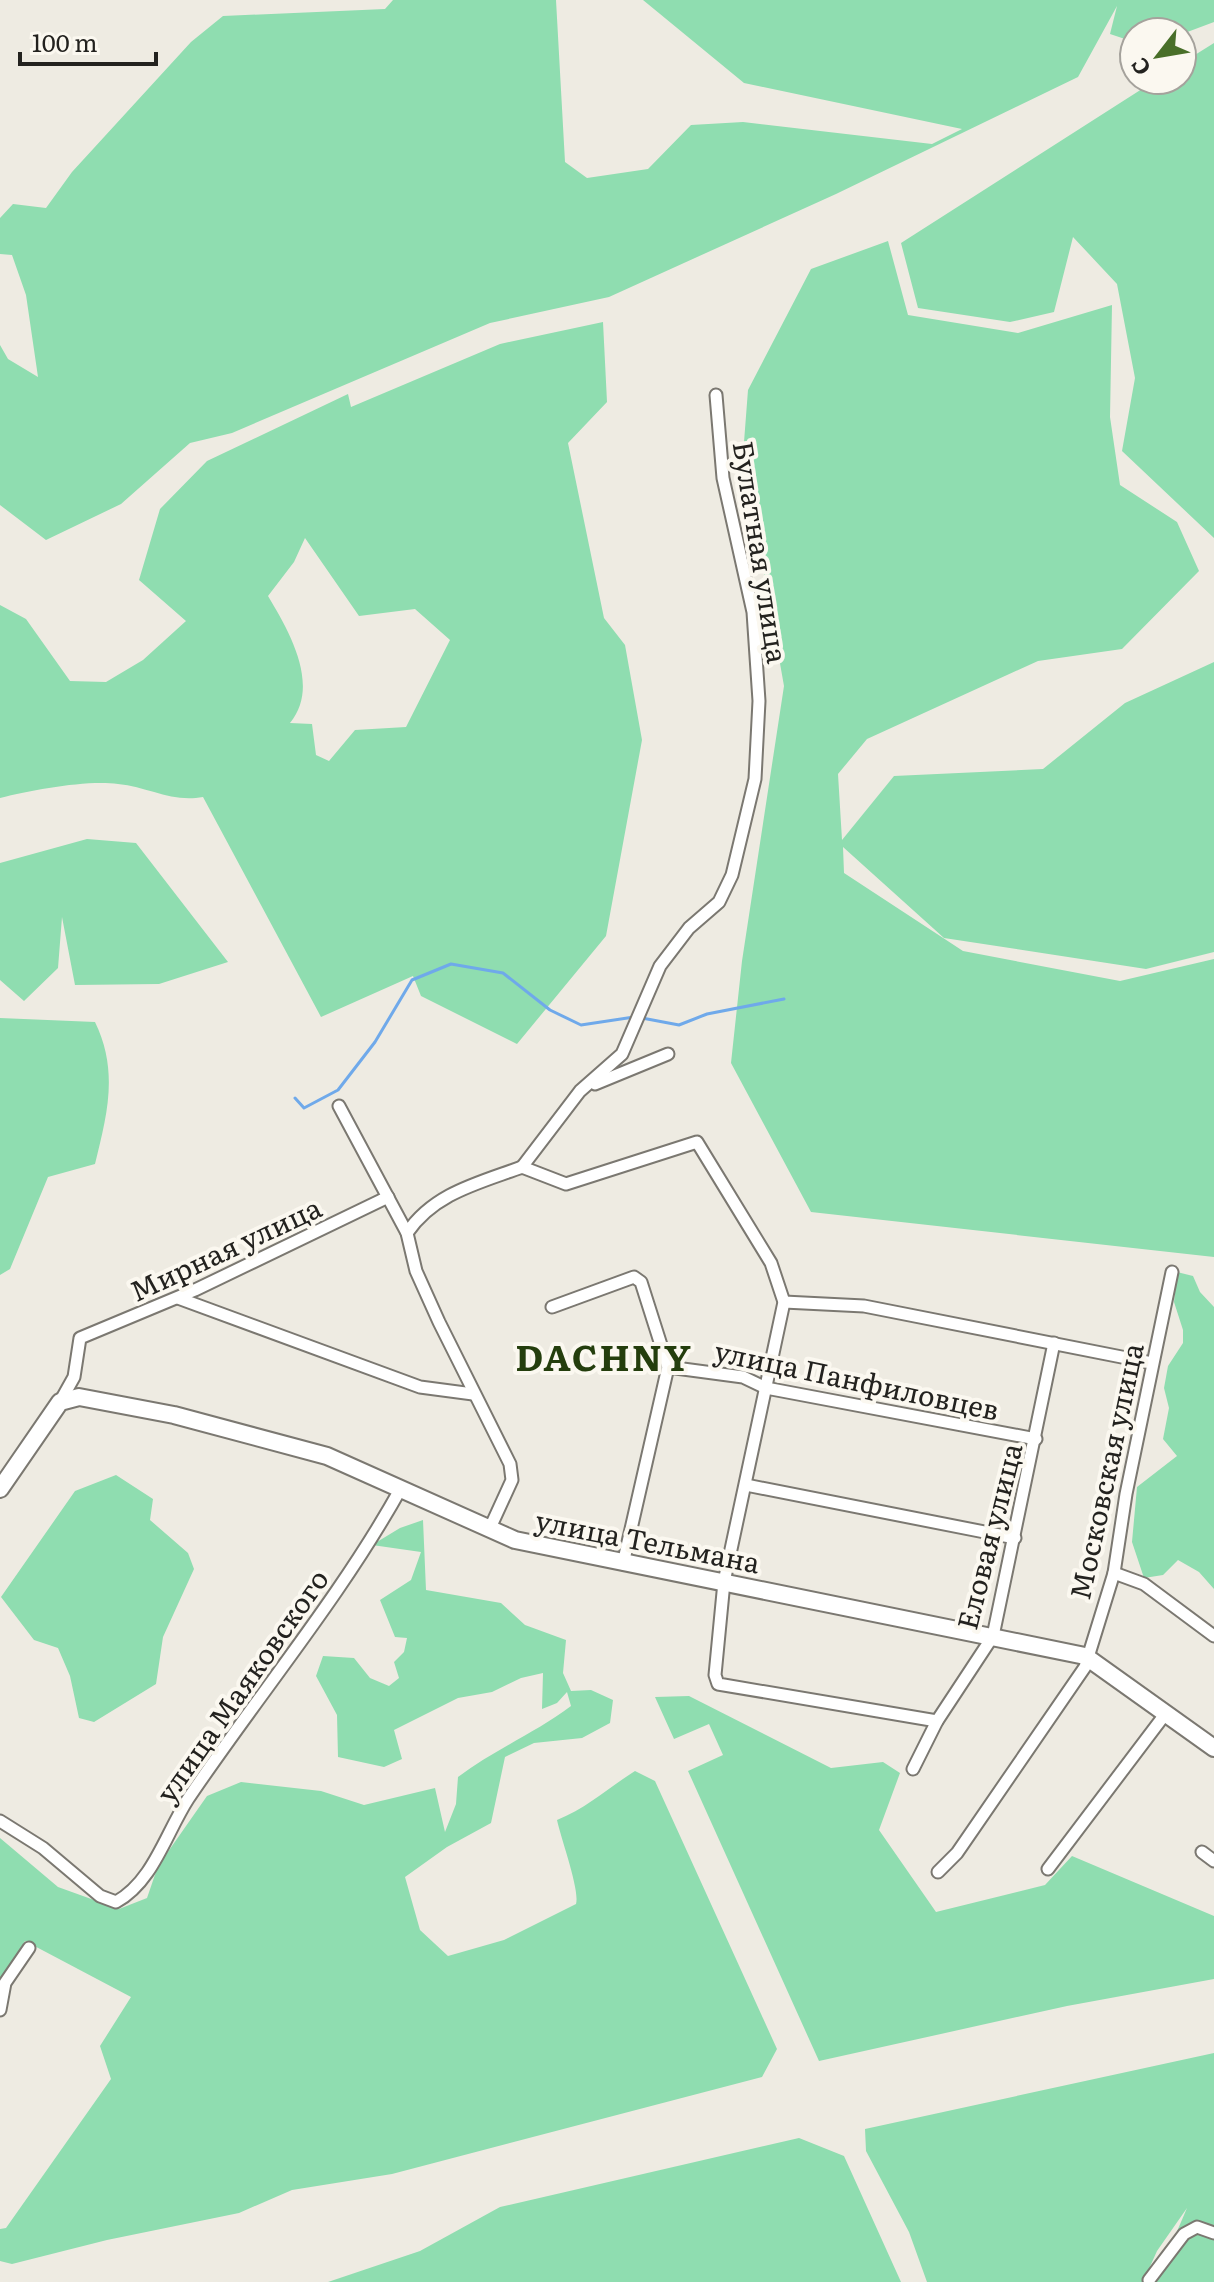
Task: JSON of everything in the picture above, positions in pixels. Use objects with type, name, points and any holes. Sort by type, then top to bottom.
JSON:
[{"type":"street","name":"Булатная улица","points":[[522,1167],[580,1091],[622,1054],[660,966],[689,928],[719,902],[732,875],[755,779],[759,701],[753,612],[723,478],[716,395]]},
{"type":"street","points":[[580,1091],[668,1054]]},
{"type":"street","points":[[339,1106],[407,1233],[416,1271],[473,1394],[502,1442],[512,1480],[490,1528]]},
{"type":"street","points":[[407,1233],[418,1217],[435,1202],[522,1167],[566,1184],[697,1142],[771,1263],[784,1302],[724,1582],[715,1675],[718,1684],[937,1721]]},
{"type":"street","name":"Мирная улица","points":[[60,1402],[74,1377],[80,1338],[178,1298],[388,1197]]},
{"type":"street","name":"Московская улица","points":[[938,1872],[957,1853],[1085,1667],[1085,1656],[1114,1573],[1152,1363],[1172,1272]]},
{"type":"street","points":[[552,1307],[634,1277],[641,1282],[668,1367],[623,1564]]},
{"type":"street","points":[[178,1298],[420,1387],[473,1394]]},
{"type":"street","points":[[784,1302],[864,1306],[1152,1363]]},
{"type":"street","name":"Еловая улица","points":[[913,1769],[937,1721],[993,1636],[1054,1343]]},
{"type":"street","name":"улица Панфиловцев","points":[[668,1367],[743,1377],[766,1388],[1036,1439]]},
{"type":"street","name":"улица Тельмана","points":[[60,1402],[79,1397],[174,1415],[327,1456],[515,1540],[1085,1656],[1214,1748]]},
{"type":"street","points":[[0,1489],[60,1402]]},
{"type":"street","points":[[746,1485],[1015,1538]]},
{"type":"street","name":"улица Маяковского","points":[[0,1822],[43,1848],[100,1896],[116,1902],[133,1893],[187,1801],[354,1564],[401,1488]]},
{"type":"street","points":[[1114,1573],[1144,1584],[1214,1636]]},
{"type":"street","points":[[1048,1869],[1166,1713]]},
{"type":"street","points":[[1202,1852],[1214,1861]]},
{"type":"street","points":[[0,2010],[5,1983],[29,1948]]},
{"type":"street","points":[[1149,2280],[1184,2234],[1197,2227],[1214,2233]]},
{"type":"green space","points":[[393,0],[556,0],[565,162],[587,178],[648,169],[691,125],[743,122],[932,144],[962,129],[744,83],[643,0],[1214,0],[1214,22],[1198,28],[1198,16],[1118,16],[1118,37],[1110,34],[1117,6],[1078,77],[836,194],[609,297],[490,323],[232,433],[190,443],[121,504],[46,540],[0,505],[0,345],[8,359],[38,377],[26,295],[12,255],[0,254],[0,218],[13,204],[46,208],[72,172],[191,42],[223,16],[385,9]]},
{"type":"green space","points":[[1214,43],[1214,538],[1122,451],[1135,378],[1117,284],[1073,237],[1054,312],[1010,322],[918,308],[901,243],[1131,96],[1198,96],[1198,53]]},
{"type":"green space","points":[[888,241],[908,315],[1018,333],[1112,305],[1110,417],[1120,485],[1177,522],[1199,571],[1122,649],[1038,661],[867,739],[838,774],[842,840],[894,776],[1043,769],[1125,703],[1214,662],[1214,952],[1146,969],[944,938],[843,847],[844,873],[963,951],[1120,981],[1214,959],[1214,1257],[811,1212],[731,1063],[742,961],[784,686],[743,455],[748,390],[811,269]]},
{"type":"green space","points":[[603,322],[607,402],[568,443],[604,618],[625,645],[642,740],[606,936],[517,1044],[421,996],[413,976],[321,1017],[203,797],[181,798],[129,786],[90,783],[0,798],[0,605],[26,619],[70,681],[106,682],[143,660],[186,621],[139,580],[160,509],[207,461],[348,394],[351,407],[500,344]],"holes":[[[305,538],[359,616],[415,609],[450,640],[406,727],[355,730],[329,761],[316,755],[312,724],[290,723],[299,708],[303,692],[302,676],[285,625],[268,596],[294,562]]]},
{"type":"green space","points":[[87,839],[136,843],[228,962],[159,984],[75,985],[62,917],[58,968],[24,1001],[0,980],[0,863]]},
{"type":"green space","points":[[0,1018],[95,1022],[107,1058],[109,1076],[107,1110],[95,1164],[48,1177],[10,1269],[0,1275]]},
{"type":"green space","points":[[1177,1272],[1193,1276],[1200,1292],[1214,1307],[1214,1589],[1199,1572],[1178,1560],[1163,1575],[1144,1578],[1132,1542],[1137,1487],[1177,1456],[1163,1439],[1169,1408],[1164,1388],[1168,1366],[1183,1343],[1183,1330],[1174,1302]]},
{"type":"green space","points":[[116,1475],[153,1499],[150,1520],[188,1553],[194,1569],[163,1637],[156,1684],[94,1722],[79,1718],[70,1676],[58,1648],[34,1640],[1,1597],[75,1491]]},
{"type":"green space","points":[[423,1520],[426,1590],[501,1603],[525,1625],[566,1640],[563,1673],[571,1691],[591,1690],[613,1700],[610,1723],[582,1738],[534,1743],[505,1757],[491,1823],[447,1847],[405,1877],[420,1930],[448,1956],[504,1940],[576,1904],[573,1876],[557,1820],[588,1804],[635,1771],[655,1781],[777,2049],[762,2077],[392,2174],[292,2190],[239,2213],[107,2240],[12,2264],[0,2261],[0,2229],[6,2228],[111,2079],[100,2046],[131,1997],[25,1941],[0,1980],[0,1838],[58,1887],[119,1909],[147,1898],[158,1866],[207,1796],[241,1782],[321,1791],[364,1805],[435,1788],[445,1832],[456,1804],[458,1777],[571,1706],[567,1692],[557,1703],[542,1709],[543,1673],[521,1678],[492,1692],[458,1698],[394,1730],[402,1759],[384,1767],[338,1757],[337,1715],[316,1676],[323,1656],[354,1658],[370,1678],[389,1686],[399,1678],[394,1662],[404,1652],[407,1638],[395,1637],[380,1600],[411,1580],[421,1552],[372,1545],[400,1528]]},
{"type":"green space","points":[[689,1696],[831,1768],[883,1762],[900,1773],[879,1830],[936,1912],[1045,1885],[1072,1856],[1214,1916],[1214,1979],[1067,2006],[819,2061],[688,1771],[723,1755],[709,1724],[674,1739],[655,1697]]},
{"type":"green space","points":[[1214,2053],[1214,2282],[1145,2282],[1175,2236],[1187,2208],[1157,2251],[1143,2282],[927,2282],[909,2232],[866,2151],[865,2129]]},
{"type":"green space","points":[[799,2138],[844,2156],[901,2282],[328,2282],[420,2251],[500,2207]]},
{"type":"waterway","points":[[295,1098],[304,1108],[338,1090],[375,1042],[412,980],[451,964],[503,973],[550,1010],[581,1025],[634,1017]]},
{"type":"waterway","points":[[642,1018],[679,1025],[707,1014],[784,999]]},
{"type":"district","name":"DACHNY","points":[[604,1355]]}]
